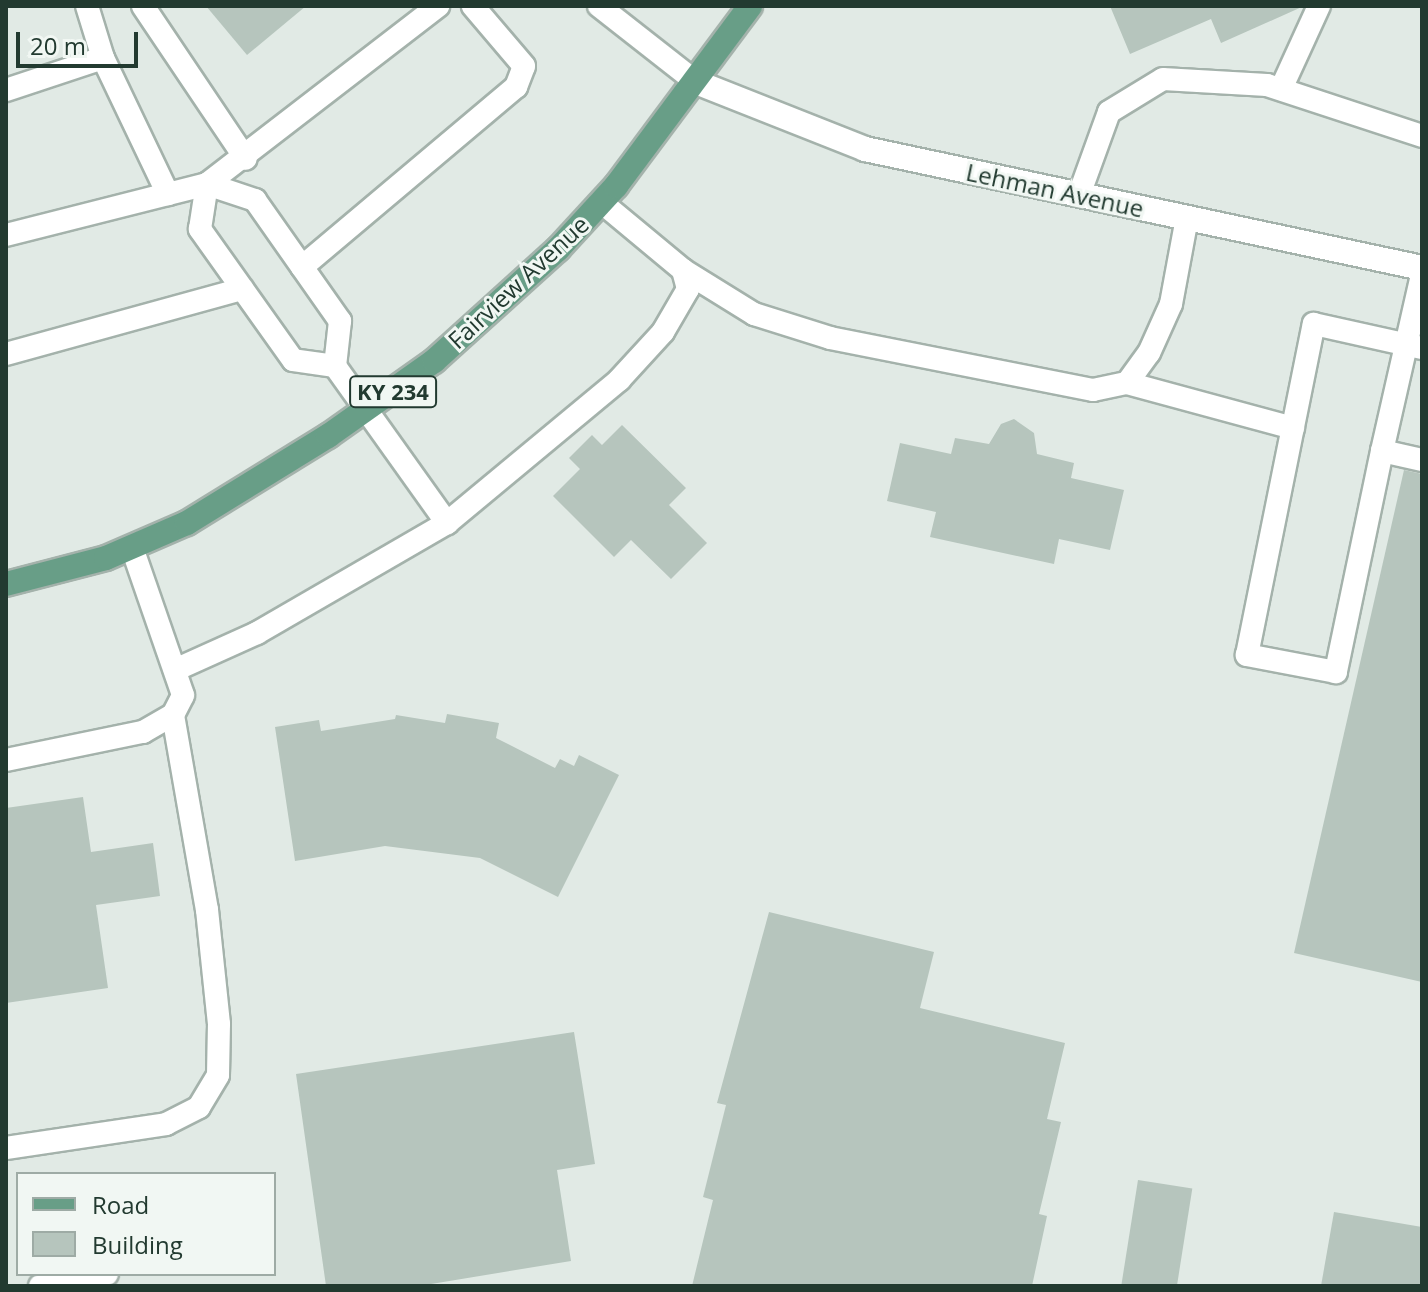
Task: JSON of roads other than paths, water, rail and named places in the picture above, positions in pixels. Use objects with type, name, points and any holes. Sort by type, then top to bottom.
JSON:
[{"type":"main road","name":"Fairview Avenue","points":[[6,584],[132,548],[226,501],[369,408],[486,317],[601,202],[696,82],[750,6]]},
{"type":"street","name":"Lehman Avenue","points":[[696,82],[865,149],[1422,268]]},
{"type":"lane","points":[[87,6],[103,58],[168,194]]},
{"type":"lane","points":[[143,6],[246,159]]},
{"type":"lane","points":[[6,235],[207,184],[246,159],[438,6]]},
{"type":"lane","points":[[302,267],[516,87],[524,66],[473,6]]},
{"type":"lane","points":[[599,6],[696,82]]},
{"type":"lane","points":[[1281,89],[1319,6]]},
{"type":"lane","points":[[6,90],[103,58]]},
{"type":"lane","points":[[1079,195],[1109,112],[1136,91],[1163,79],[1281,89],[1422,136]]},
{"type":"lane","points":[[207,184],[255,200],[340,321],[335,366]]},
{"type":"lane","points":[[207,184],[200,229],[242,289],[293,360],[335,366],[369,408],[447,523]]},
{"type":"lane","points":[[601,202],[683,270],[754,314],[830,338],[1093,390],[1127,383],[1293,428]]},
{"type":"lane","points":[[1127,383],[1149,353],[1171,304],[1187,218]]},
{"type":"lane","points":[[175,670],[257,633],[447,523],[646,351],[680,311],[688,289],[683,270]]},
{"type":"lane","points":[[1414,346],[1314,324],[1247,655],[1336,672],[1382,451],[1414,346],[1422,275]]},
{"type":"lane","points":[[6,354],[242,289]]},
{"type":"lane","points":[[1382,451],[1422,460]]},
{"type":"lane","points":[[6,760],[143,732],[173,715],[183,695],[132,548]]},
{"type":"lane","points":[[6,1148],[166,1124],[199,1107],[218,1075],[219,1024],[207,910],[173,715]]},
{"type":"lane","points":[[40,1286],[96,1276]]}]
